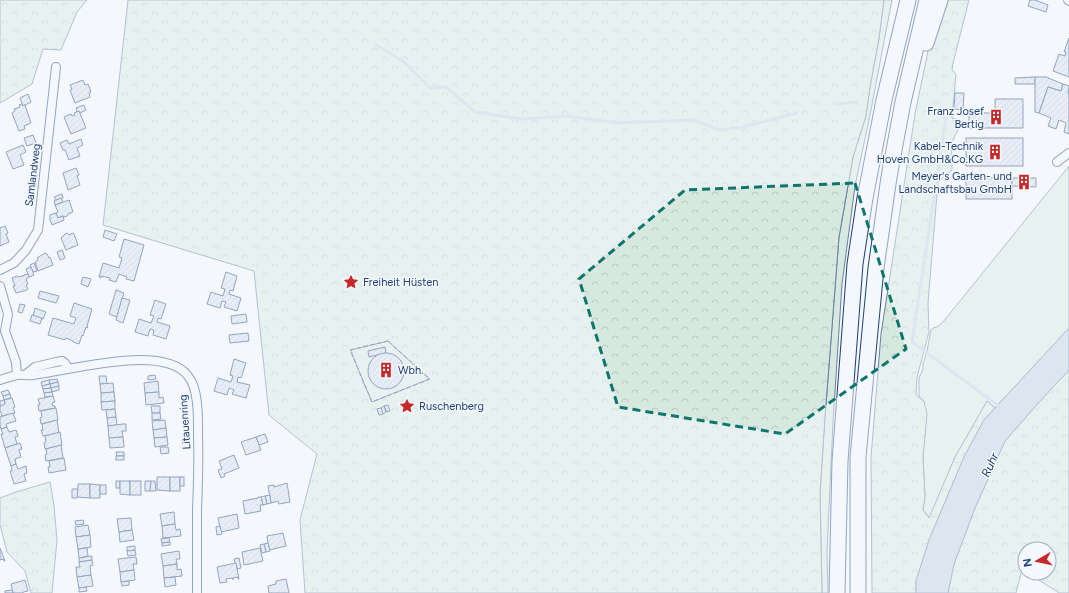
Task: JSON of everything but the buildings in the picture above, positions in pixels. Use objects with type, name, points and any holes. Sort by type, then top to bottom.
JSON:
[{"type":"highway","points":[[884,100],[880,86],[898,0]]},
{"type":"highway","points":[[837,593],[840,461],[855,264],[865,198],[884,100],[908,0]]},
{"type":"highway","points":[[858,593],[858,457],[876,268],[889,177],[903,102],[927,0]]},
{"type":"highway","points":[[903,102],[912,93],[924,47],[940,0]]},
{"type":"street","name":"Samlandweg","points":[[0,270],[14,263],[26,250],[38,230],[56,67]]},
{"type":"street","points":[[1057,162],[1069,153]]},
{"type":"street","points":[[0,286],[8,314],[4,331],[21,375]]},
{"type":"street","name":"Litauenring","points":[[0,380],[21,375],[35,367],[62,361],[68,368],[123,360],[160,362],[181,368],[188,375],[193,382],[197,406],[199,464],[196,593]]},
{"type":"highlighted area","points":[[855,183],[906,349],[785,434],[618,407],[579,279],[685,190]]},
{"type":"green space","points":[[0,0],[87,0],[77,12],[61,50],[43,49],[32,84],[0,103]]},
{"type":"green space","points":[[128,0],[884,0],[866,116],[853,157],[839,237],[820,493],[822,593],[305,593],[300,520],[317,454],[269,415],[254,271],[103,225]],"holes":[[[388,341],[429,379],[372,402],[351,350]]]},
{"type":"green space","points":[[884,0],[892,0],[855,186],[842,284],[833,422],[827,552],[828,593],[822,593],[820,493],[839,237],[853,157],[866,116]]},
{"type":"green space","points":[[945,0],[969,0],[952,70],[956,74],[952,118],[957,119],[958,130],[951,144],[952,170],[938,182],[928,303],[929,332],[917,377],[916,395],[924,401],[927,414],[923,458],[925,496],[923,510],[929,518],[955,457],[987,401],[995,408],[984,420],[964,457],[929,540],[916,581],[916,593],[872,593],[871,457],[881,334],[915,114],[929,46]]},
{"type":"green space","points":[[1069,166],[1069,328],[995,408],[987,402],[955,457],[930,518],[923,510],[925,496],[923,458],[924,401],[919,397],[919,378],[923,369],[931,330],[943,322]]},
{"type":"green space","points":[[388,341],[430,379],[372,402],[350,350]]},
{"type":"green space","points":[[1069,370],[1069,593],[1059,593],[1040,581],[1057,581],[1057,541],[1017,541],[1017,581],[1019,581],[1016,593],[948,593],[954,564],[975,508],[1005,441]]},
{"type":"green space","points":[[50,482],[54,505],[57,540],[52,593],[31,593],[25,571],[7,552],[0,525],[0,498]]},
{"type":"water","name":"Ruhr","points":[[1069,328],[1069,370],[1005,441],[975,508],[954,564],[948,593],[916,593],[916,581],[929,540],[964,457],[984,420]]},
{"type":"waterway","points":[[376,45],[404,62],[430,88],[446,87],[475,112],[522,119],[567,116],[617,123],[693,120],[719,130],[743,127],[797,113]]},
{"type":"waterway","points":[[838,104],[856,102]]},
{"type":"waterway","points":[[931,111],[946,118],[912,342],[1000,407]]},
{"type":"fence","points":[[388,341],[430,379],[372,402],[350,350],[388,341]]},
{"type":"place","name":"Franz Josef Bertig","points":[[996,117]]},
{"type":"place","name":"Kabel-Technik Hoven GmbH&Co.KG","points":[[995,152]]},
{"type":"place","name":"Meyer's Garten- und Landschaftsbau GmbH","points":[[1024,182]]},
{"type":"place","name":"Freiheit Hüsten","points":[[351,282]]},
{"type":"place","name":"Wbh.","points":[[386,370]]},
{"type":"place","name":"Ruschenberg","points":[[407,406]]}]
